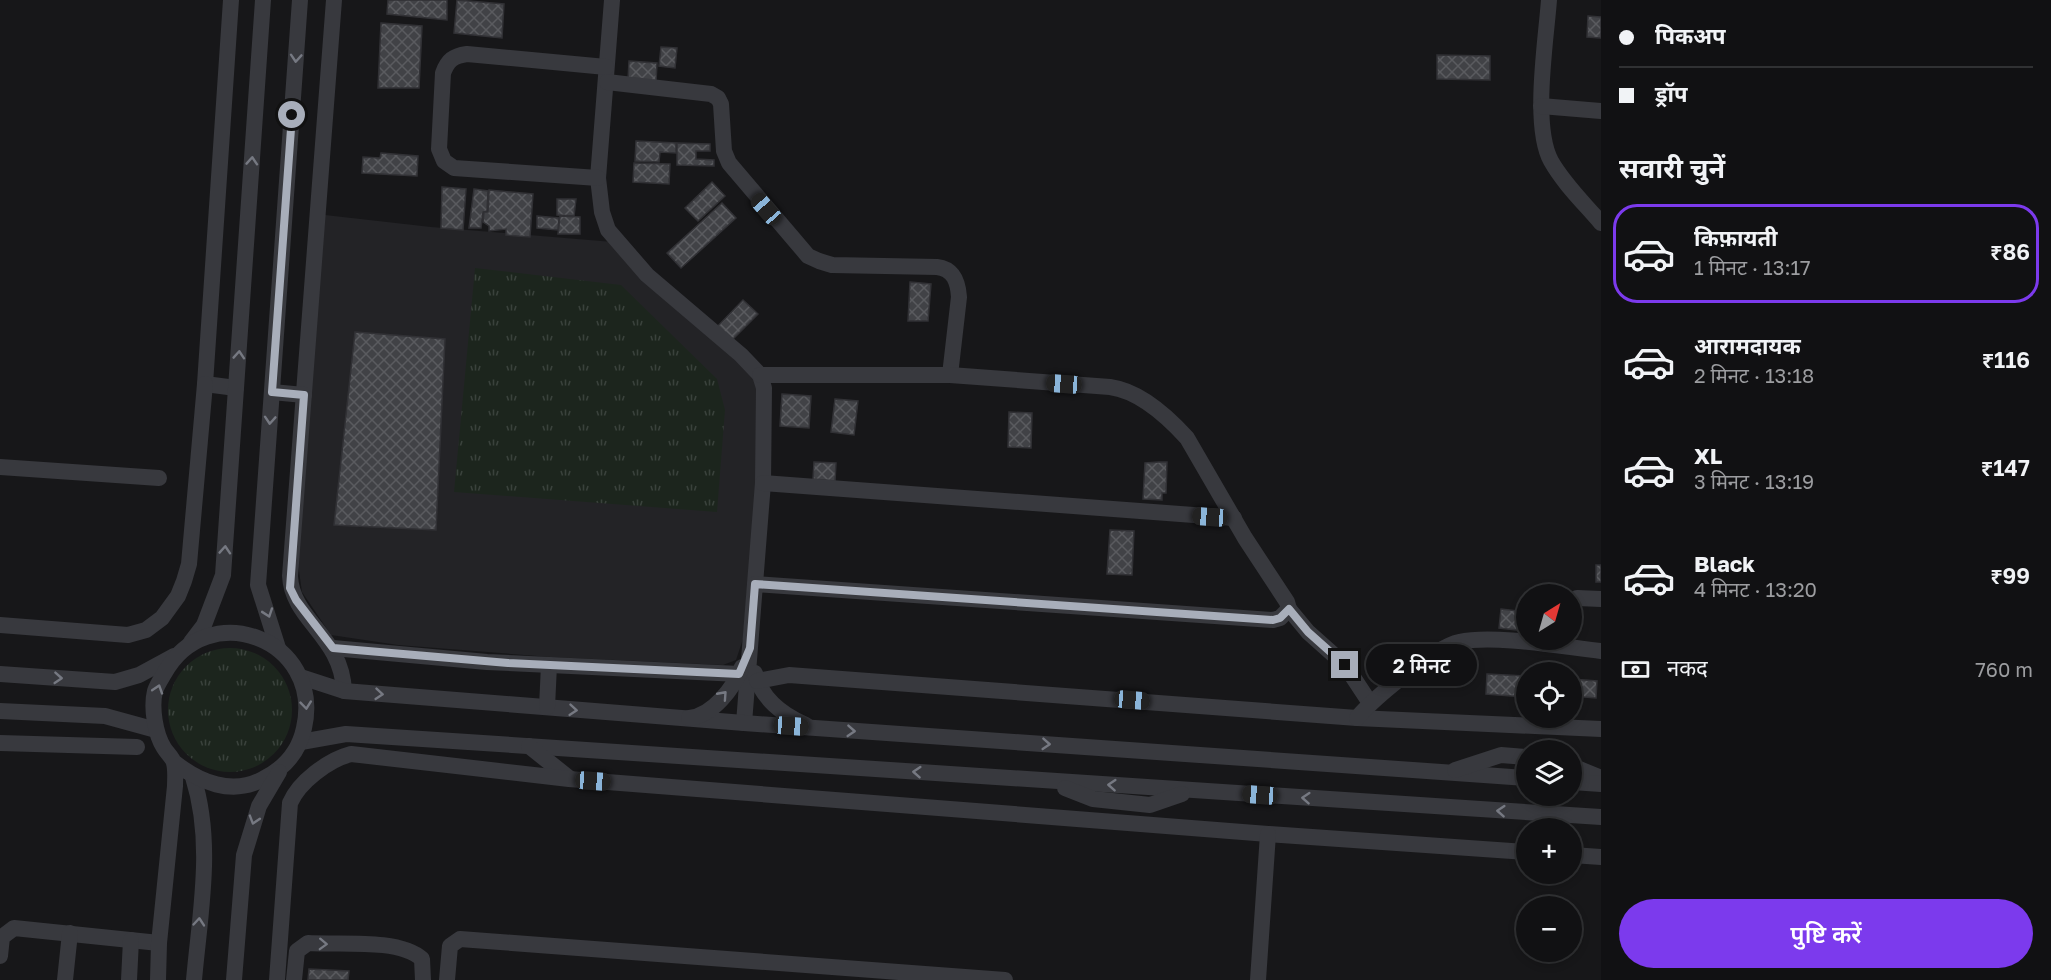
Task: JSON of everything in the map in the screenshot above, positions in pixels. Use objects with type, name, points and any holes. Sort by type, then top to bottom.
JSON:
[{"type":"street","points":[[0,625],[128,635],[146,630],[171,608],[178,596],[189,564],[205,384],[231,0]]},
{"type":"street","points":[[0,674],[115,682],[139,675],[174,656],[191,642],[204,625],[224,575],[263,0]]},
{"type":"street","points":[[278,648],[258,585],[300,0]]},
{"type":"street","points":[[334,0],[290,588],[296,600],[333,648],[344,675],[344,691]]},
{"type":"street","points":[[612,0],[598,178],[602,212],[608,230],[647,275],[741,355],[760,375],[764,388],[763,483],[744,723]]},
{"type":"street","points":[[1549,0],[1542,106],[1543,142],[1550,160],[1601,223]]},
{"type":"street","points":[[598,178],[454,168],[444,161],[439,149],[442,73],[447,62],[455,55],[467,54],[607,75],[711,94],[718,98],[721,104],[724,151],[729,163],[808,256],[832,265],[938,267],[946,268],[953,274],[958,285],[959,297],[950,375]]},
{"type":"street","points":[[1542,106],[1601,111]]},
{"type":"street","points":[[760,375],[950,375],[1110,387],[1129,391],[1175,425],[1187,438],[1287,602],[1289,609],[1308,632],[1345,665],[1370,703]]},
{"type":"street","points":[[205,384],[236,388]]},
{"type":"street","points":[[272,392],[304,395]]},
{"type":"street","points":[[0,467],[159,478]]},
{"type":"street","points":[[763,483],[1234,518]]},
{"type":"street","points":[[755,584],[1273,620],[1280,618],[1289,609]]},
{"type":"street","points":[[1582,598],[1601,599]]},
{"type":"street","points":[[191,642],[220,632],[250,634],[278,648],[291,661],[301,678],[308,710],[301,742],[281,768],[259,806],[244,855],[234,980]]},
{"type":"street","points":[[1357,718],[1370,703],[1403,676],[1458,642],[1489,640],[1601,651]]},
{"type":"street","points":[[333,648],[549,665],[739,674]]},
{"type":"street","points":[[677,718],[694,717],[714,705],[739,674],[750,648]]},
{"type":"street","points":[[750,648],[757,681],[780,710],[815,728]]},
{"type":"street","points":[[174,656],[155,691],[156,730],[163,747],[174,762],[193,777],[215,785],[238,786],[261,781],[281,768]]},
{"type":"street","points":[[547,707],[549,665]]},
{"type":"street","points":[[757,681],[798,676],[1357,718],[1601,729]]},
{"type":"street","points":[[301,678],[344,691],[744,723],[1516,777]]},
{"type":"street","points":[[0,711],[105,716],[156,730]]},
{"type":"street","points":[[301,742],[346,734],[1601,817]]},
{"type":"street","points":[[0,743],[137,747]]},
{"type":"street","points":[[529,746],[570,779]]},
{"type":"street","points":[[277,980],[290,803],[300,789],[328,763],[351,754],[570,779],[1516,851]]},
{"type":"street","points":[[1446,773],[1501,755],[1516,756]]},
{"type":"street","points":[[158,980],[159,943],[173,810],[174,762]]},
{"type":"street","points":[[1582,770],[1601,778]]},
{"type":"street","points":[[193,777],[202,811],[205,846],[194,980]]},
{"type":"street","points":[[1582,783],[1601,784]]},
{"type":"street","points":[[1258,980],[1268,834]]},
{"type":"street","points":[[1582,856],[1601,857]]},
{"type":"street","points":[[0,956],[2,937],[14,927],[159,943]]},
{"type":"street","points":[[65,980],[70,933]]},
{"type":"street","points":[[447,980],[450,946],[460,939],[1005,980]]},
{"type":"street","points":[[129,980],[131,940]]},
{"type":"street","points":[[294,980],[297,951],[308,944],[388,945],[408,949],[422,959],[423,980]]},
{"type":"shaded area","points":[[325,215],[431,227],[613,242],[754,376],[758,396],[759,449],[743,639],[736,660],[723,665],[550,657],[398,645],[331,635],[302,592],[297,557]]},
{"type":"green space","points":[[475,268],[621,285],[717,379],[725,410],[717,512],[454,492]]},
{"type":"green space","points":[[230,648],[254,652],[274,666],[288,686],[292,710],[288,734],[274,754],[254,768],[230,772],[206,768],[186,754],[172,734],[168,710],[172,686],[186,666],[206,652]]},
{"type":"building","points":[[388,0],[447,0],[447,20],[387,14]]},
{"type":"building","points":[[457,0],[504,4],[502,38],[454,33]]},
{"type":"building","points":[[1588,16],[1601,17],[1601,38],[1587,37]]},
{"type":"building","points":[[381,23],[422,26],[419,88],[378,88]]},
{"type":"building","points":[[661,47],[677,48],[675,68],[659,66]]},
{"type":"building","points":[[1437,55],[1490,56],[1490,80],[1437,79]]},
{"type":"building","points":[[629,61],[657,63],[656,82],[628,80]]},
{"type":"building","points":[[636,141],[676,143],[676,153],[660,152],[659,162],[635,161]]},
{"type":"building","points":[[677,143],[710,144],[710,151],[696,151],[696,159],[714,160],[714,166],[677,165]]},
{"type":"building","points":[[381,153],[418,156],[417,176],[362,173],[363,157],[380,158]]},
{"type":"building","points":[[634,163],[670,164],[669,184],[633,182]]},
{"type":"building","points":[[712,182],[725,196],[698,221],[685,208]]},
{"type":"building","points":[[442,187],[466,189],[463,230],[441,228]]},
{"type":"building","points":[[474,189],[488,191],[487,211],[483,212],[481,228],[469,228]]},
{"type":"building","points":[[489,190],[533,194],[530,237],[506,235],[506,229],[489,231],[489,226],[483,222],[484,212],[488,212]]},
{"type":"building","points":[[557,199],[576,199],[574,216],[557,215]]},
{"type":"building","points":[[722,203],[736,218],[681,268],[667,253]]},
{"type":"building","points":[[537,216],[559,218],[558,230],[537,228]]},
{"type":"building","points":[[560,216],[580,217],[580,234],[558,234]]},
{"type":"building","points":[[910,282],[931,284],[928,321],[908,321]]},
{"type":"building","points":[[743,300],[758,314],[731,341],[717,327]]},
{"type":"building","points":[[355,332],[445,339],[436,530],[334,525]]},
{"type":"building","points":[[782,394],[811,396],[809,428],[780,426]]},
{"type":"building","points":[[835,399],[858,401],[854,435],[831,432]]},
{"type":"building","points":[[1009,412],[1032,413],[1031,448],[1008,447]]},
{"type":"building","points":[[814,462],[836,463],[835,481],[813,479]]},
{"type":"building","points":[[1167,462],[1166,493],[1162,493],[1162,500],[1143,499],[1145,463]]},
{"type":"building","points":[[1110,530],[1134,531],[1132,575],[1107,574]]},
{"type":"building","points":[[1596,565],[1601,565],[1601,582],[1596,582]]},
{"type":"building","points":[[1501,609],[1516,611],[1516,630],[1499,628]]},
{"type":"building","points":[[1487,674],[1516,676],[1516,696],[1486,694]]},
{"type":"building","points":[[1582,680],[1597,681],[1596,698],[1582,697]]},
{"type":"building","points":[[309,969],[349,971],[348,980],[308,980]]},
{"type":"route","points":[[292,115],[272,392],[304,395],[290,588],[296,600],[333,648],[508,663],[739,674],[750,648],[755,584],[1273,620],[1280,618],[1289,609],[1308,632],[1345,665]]}]
